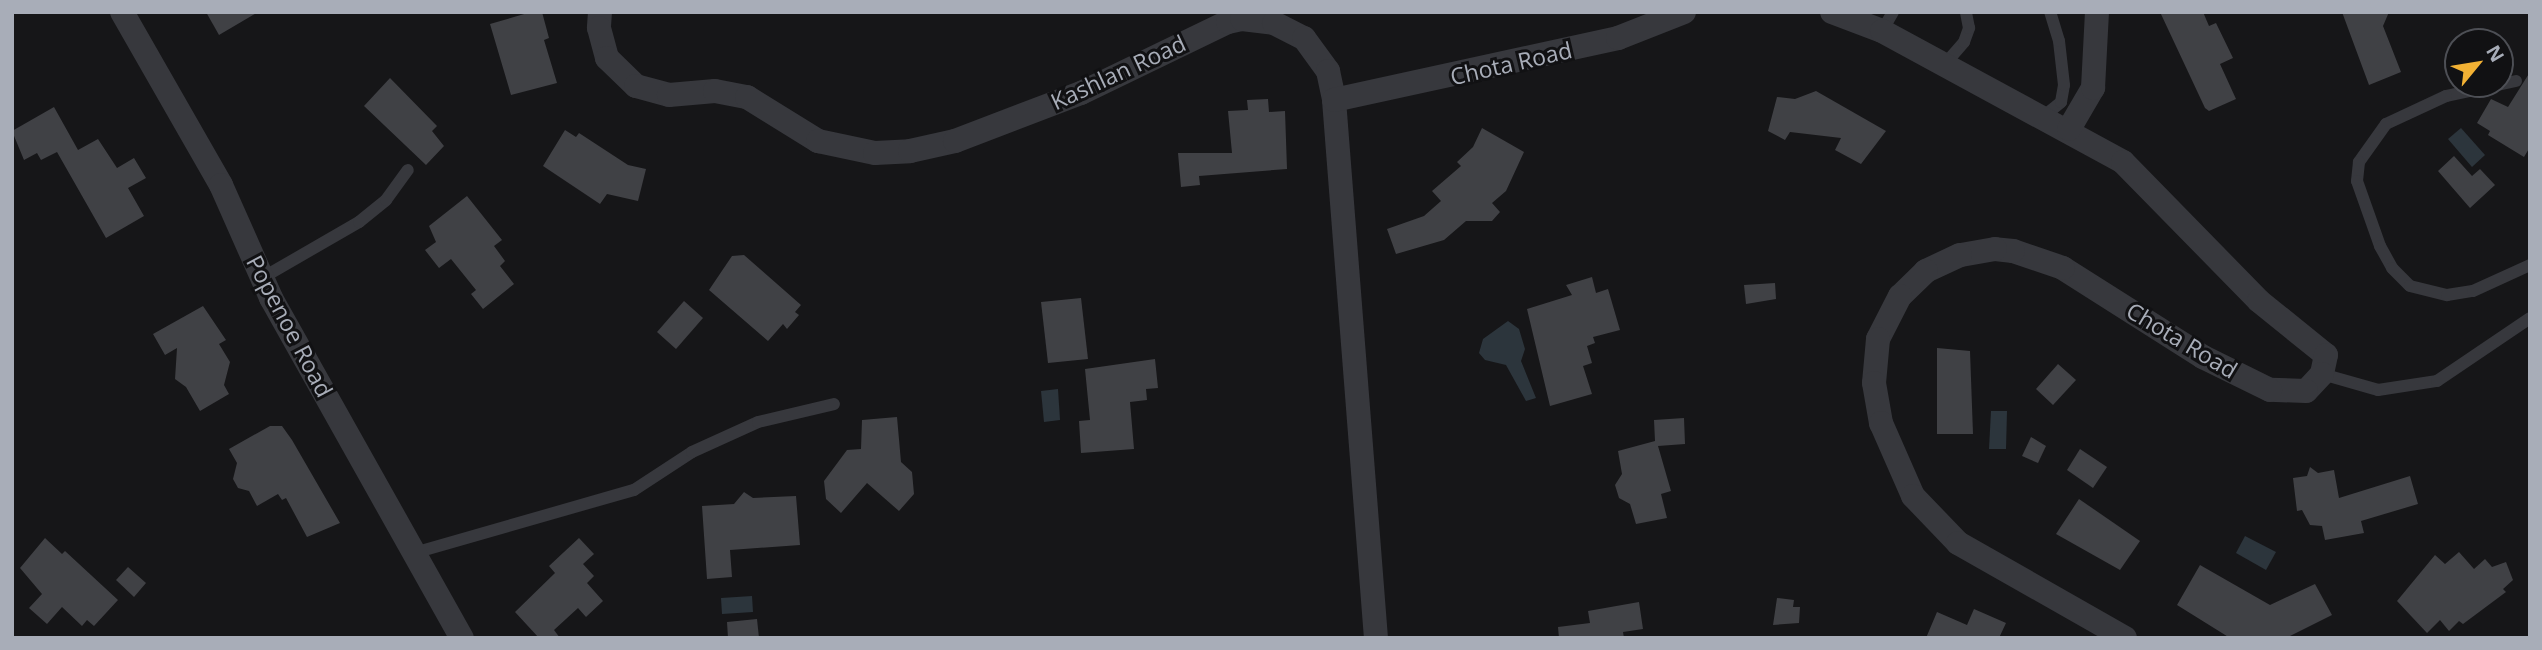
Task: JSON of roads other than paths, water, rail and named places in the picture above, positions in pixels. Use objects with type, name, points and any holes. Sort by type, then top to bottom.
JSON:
[{"type":"street","name":"Popenoe Road","points":[[122,12],[221,185],[262,278],[461,638]]},
{"type":"street","name":"Kashlan Road","points":[[600,12],[599,27],[607,58],[636,86],[669,94],[715,91],[747,97],[818,141],[857,151],[892,153],[956,141],[1081,93],[1213,28],[1242,19],[1274,23],[1304,38],[1328,71],[1334,100],[1376,638]]},
{"type":"street","name":"Chota Road","points":[[1334,100],[1618,38],[1684,12]]},
{"type":"street","points":[[1832,12],[1890,17],[1945,64],[2069,129],[2146,182],[2212,256],[2326,355],[2322,374]]},
{"type":"street","points":[[2069,129],[2093,88],[2098,12]]},
{"type":"street","name":"Chota Road","points":[[2125,638],[1958,543],[1913,496],[1881,423],[1874,383],[1878,339],[1900,296],[1926,271],[1960,255],[1995,249],[2013,251],[2063,268],[2203,357],[2270,390],[2306,391],[2322,374]]},
{"type":"lane","points":[[1945,64],[1964,42],[1969,28],[1966,12]]},
{"type":"lane","points":[[2044,116],[2061,102],[2064,85],[2059,41],[2050,12]]},
{"type":"lane","points":[[2516,81],[2446,96],[2386,124],[2359,162],[2357,181],[2380,247],[2392,268],[2410,286],[2447,295],[2473,291],[2530,265]]},
{"type":"lane","points":[[262,278],[359,222],[387,200],[408,170]]},
{"type":"lane","points":[[2322,374],[2378,390],[2437,381],[2530,318]]},
{"type":"lane","points":[[414,553],[613,498],[634,490],[692,452],[758,422],[834,404]]}]
